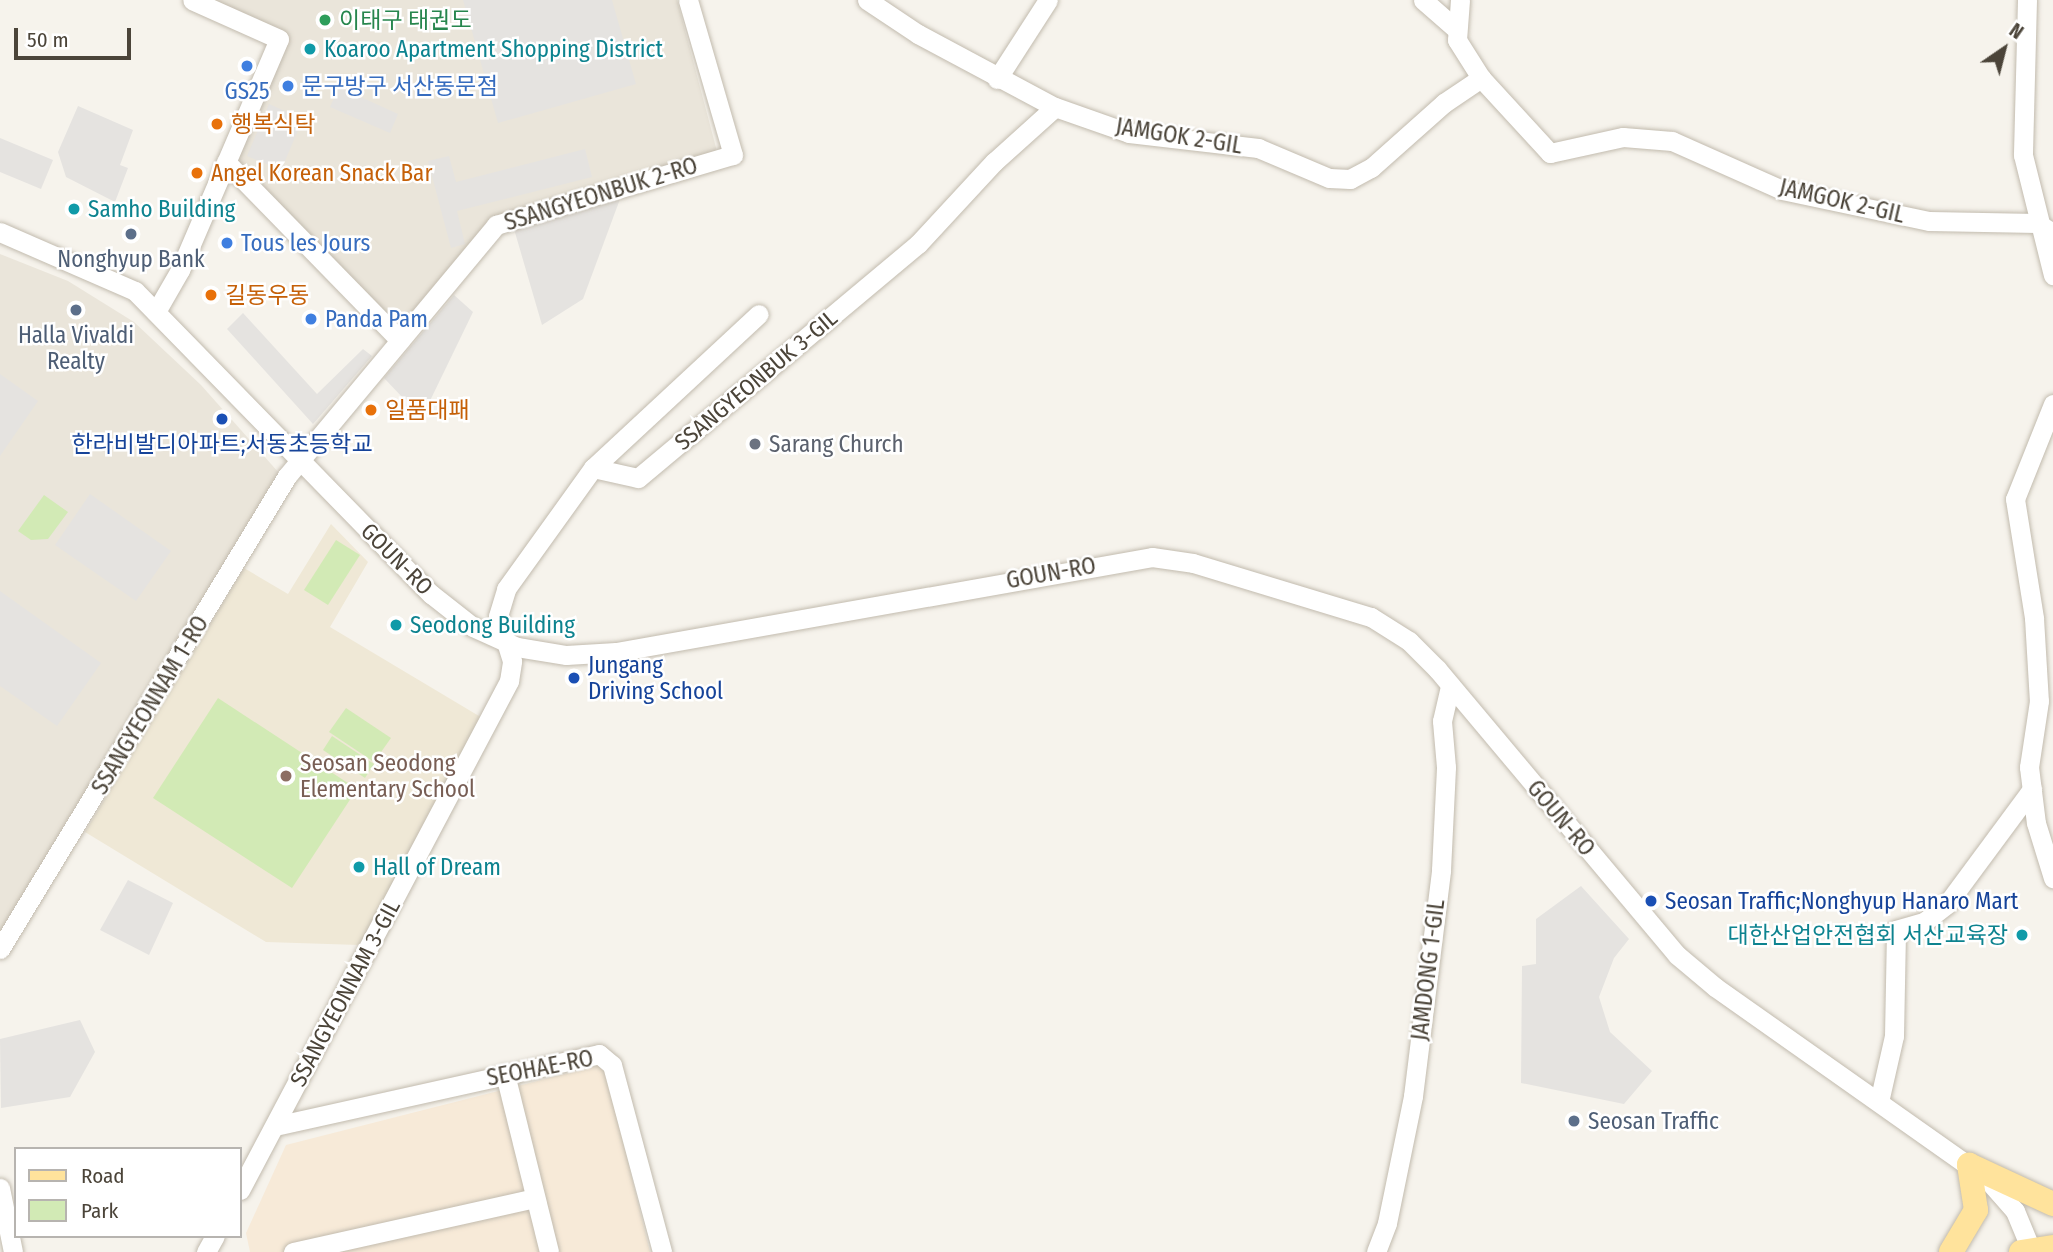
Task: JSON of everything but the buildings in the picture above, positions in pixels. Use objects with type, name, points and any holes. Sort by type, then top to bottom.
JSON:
[{"type":"main road","points":[[1969,1165],[2053,1204]]},
{"type":"main road","points":[[1951,1252],[1976,1210],[1969,1165]]},
{"type":"street","points":[[157,310],[180,270],[279,39],[192,0]]},
{"type":"street","name":"SSANGYEONBUK 2-RO","points":[[400,340],[496,225],[733,155],[688,0]]},
{"type":"street","name":"JAMGOK 2-GIL","points":[[867,0],[997,79],[1055,107],[1129,133],[1258,148],[1329,178],[1350,179],[1371,168],[1444,103],[1481,78]]},
{"type":"street","points":[[997,79],[1048,0]]},
{"type":"street","points":[[1423,0],[1455,28]]},
{"type":"street","points":[[1455,28],[1460,0]]},
{"type":"street","points":[[2027,0],[2023,155],[2045,228],[2053,275]]},
{"type":"street","name":"JAMGOK 2-GIL","points":[[1455,28],[1462,52],[1481,78],[1550,153],[1623,137],[1672,141],[1782,190],[1929,220],[2045,228]]},
{"type":"street","name":"SSANGYEONBUK 3-GIL","points":[[593,468],[638,478],[918,244],[995,162],[1055,107]]},
{"type":"street","points":[[226,162],[400,340]]},
{"type":"street","name":"GOUN-RO","points":[[0,232],[109,276],[157,310],[298,459],[440,602],[464,621],[506,643],[554,654],[616,652],[1152,557],[1194,563],[1371,617],[1418,649],[1678,955],[1715,987],[1969,1165],[2011,1205],[2034,1250]]},
{"type":"street","points":[[506,643],[498,616],[506,589],[593,468],[759,314]]},
{"type":"street","name":"SSANGYEONNAM 1-RO","points":[[0,949],[298,459],[400,340]]},
{"type":"street","points":[[2053,404],[2015,499],[2034,618],[2039,701],[2029,767],[2036,823],[2053,878]]},
{"type":"street","name":"SSANGYEONNAM 3-GIL","points":[[242,1186],[509,681],[512,664],[506,643]]},
{"type":"street","name":"JAMDONG 1-GIL","points":[[1376,1252],[1387,1223],[1413,1096],[1441,870],[1446,767],[1442,720],[1450,685]]},
{"type":"street","points":[[1879,1102],[1894,1036],[1896,930],[1924,922],[1947,904],[2032,789]]},
{"type":"street","name":"SEOHAE-RO","points":[[275,1126],[592,1053],[609,1060],[662,1252]]},
{"type":"street","points":[[505,1074],[549,1252]]},
{"type":"street","points":[[0,1188],[13,1252]]},
{"type":"street","points":[[293,1252],[535,1198]]},
{"type":"shaded area","points":[[192,0],[677,0],[719,159],[496,225],[400,340],[228,163],[279,39]]},
{"type":"shaded area","points":[[463,0],[612,0],[636,84],[498,123]]},
{"type":"shaded area","points":[[339,87],[398,114],[390,133],[330,107]]},
{"type":"shaded area","points":[[269,104],[303,119],[281,170],[247,156]]},
{"type":"shaded area","points":[[78,106],[133,130],[120,165],[128,168],[115,202],[66,177],[58,152]]},
{"type":"shaded area","points":[[0,138],[53,160],[41,189],[0,172]]},
{"type":"shaded area","points":[[585,149],[592,177],[457,211],[465,244],[451,248],[428,161],[449,156],[456,182]]},
{"type":"shaded area","points":[[620,199],[583,299],[542,325],[514,229]]},
{"type":"shaded area","points":[[0,254],[68,281],[134,322],[201,385],[279,473],[0,943]]},
{"type":"shaded area","points":[[454,295],[473,312],[426,409],[403,398],[384,378]]},
{"type":"shaded area","points":[[243,313],[317,394],[363,349],[372,356],[313,424],[227,329]]},
{"type":"shaded area","points":[[0,374],[38,401],[0,456]]},
{"type":"shaded area","points":[[90,494],[171,551],[136,601],[55,545]]},
{"type":"shaded area","name":"Seosan Seodong Elementary School","points":[[331,524],[368,562],[330,627],[484,719],[359,945],[266,942],[85,832],[244,568],[288,594]]},
{"type":"shaded area","points":[[0,591],[101,663],[57,726],[0,686]]},
{"type":"shaded area","points":[[128,880],[173,903],[149,955],[100,930]]},
{"type":"shaded area","points":[[1581,886],[1629,939],[1614,958],[1599,997],[1610,1032],[1652,1071],[1624,1104],[1521,1083],[1522,966],[1536,964],[1536,919]]},
{"type":"shaded area","points":[[80,1020],[95,1052],[70,1097],[1,1108],[0,1039]]},
{"type":"shaded area","points":[[604,1064],[650,1252],[250,1252],[246,1233],[286,1145]]},
{"type":"green space","points":[[44,495],[68,512],[48,539],[31,540],[18,531]]},
{"type":"green space","points":[[336,540],[360,555],[328,605],[304,590]]},
{"type":"green space","points":[[218,698],[357,789],[292,888],[153,798]]},
{"type":"green space","points":[[346,708],[391,738],[374,762],[329,732]]},
{"type":"green space","points":[[332,736],[374,764],[365,778],[323,750]]},
{"type":"place","name":"이태구 태권도","points":[[325,20]]},
{"type":"place","name":"Koaroo Apartment Shopping District","points":[[310,49]]},
{"type":"place","name":"GS25","points":[[247,66]]},
{"type":"place","name":"문구방구 서산동문점","points":[[288,86]]},
{"type":"place","name":"행복식탁","points":[[217,124]]},
{"type":"place","name":"Angel Korean Snack Bar","points":[[197,173]]},
{"type":"place","name":"Samho Building","points":[[74,209]]},
{"type":"place","name":"Nonghyup Bank","points":[[131,234]]},
{"type":"place","name":"Tous les Jours","points":[[227,243]]},
{"type":"place","name":"길동우동","points":[[211,295]]},
{"type":"place","name":"Halla Vivaldi Realty","points":[[76,310]]},
{"type":"place","name":"Panda Pam","points":[[311,319]]},
{"type":"place","name":"일품대패","points":[[371,410]]},
{"type":"place","name":"한라비발디아파트;서동초등학교","points":[[222,419]]},
{"type":"place","name":"Sarang Church","points":[[755,444]]},
{"type":"place","name":"Seodong Building","points":[[396,625]]},
{"type":"place","name":"Jungang Driving School","points":[[574,678]]},
{"type":"place","name":"Seosan Seodong Elementary School","points":[[286,776]]},
{"type":"place","name":"Hall of Dream","points":[[359,867]]},
{"type":"place","name":"Seosan Traffic;Nonghyup Hanaro Mart","points":[[1651,901]]},
{"type":"place","name":"대한산업안전협회 서산교육장","points":[[2022,935]]},
{"type":"place","name":"Seosan Traffic","points":[[1574,1121]]}]
